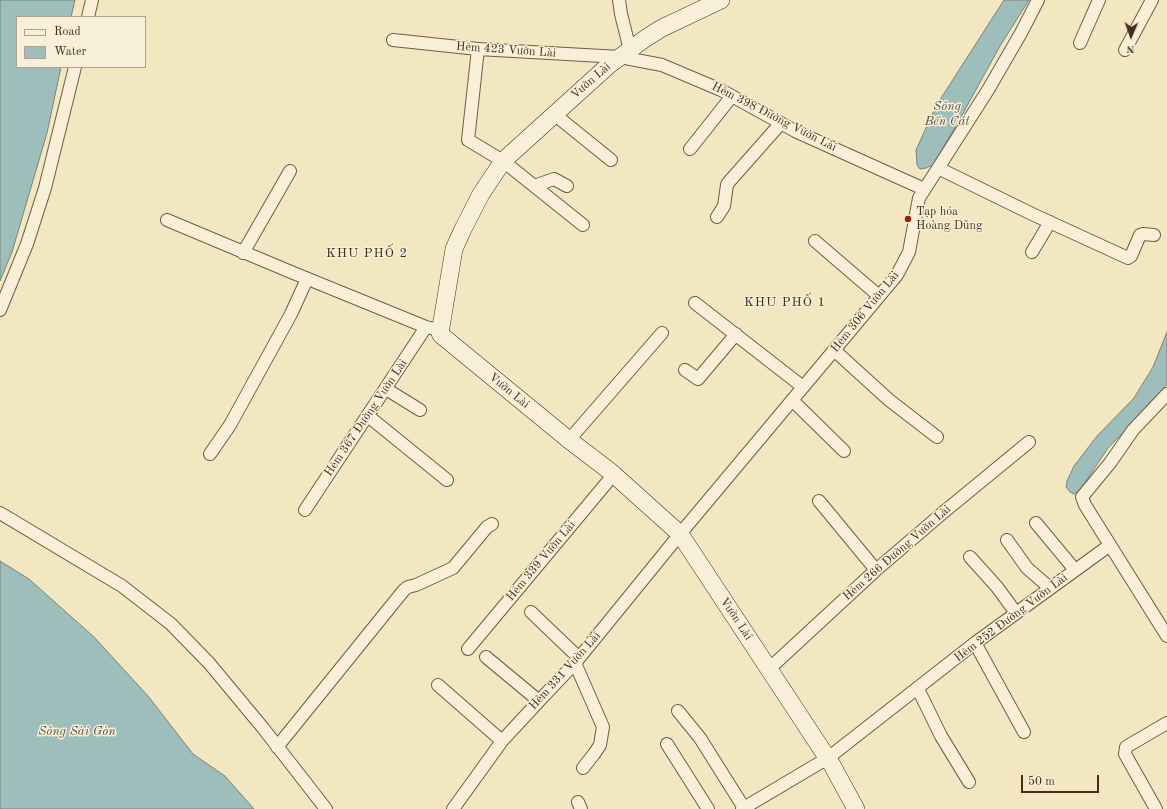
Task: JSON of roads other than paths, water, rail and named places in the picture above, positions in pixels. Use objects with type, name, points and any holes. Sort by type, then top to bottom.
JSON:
[{"type":"main road","name":"Vườn Lài","points":[[721,0],[662,28],[608,64],[502,161],[481,194],[462,229],[454,249],[433,328],[569,440],[614,474],[680,534],[828,758],[856,809]]},
{"type":"street","points":[[88,16],[92,0]]},
{"type":"street","points":[[619,0],[625,53]]},
{"type":"street","name":"Hẻm 306 Vườn Lài","points":[[680,534],[897,275],[909,252],[919,198],[988,90],[1021,34],[1038,0]]},
{"type":"street","points":[[1080,43],[1099,0]]},
{"type":"street","points":[[1125,50],[1152,0]]},
{"type":"street","name":"Hẻm 423 Vườn Lài","points":[[393,40],[478,49],[625,53]]},
{"type":"street","points":[[478,49],[468,140],[502,161],[583,225]]},
{"type":"street","name":"Hẻm 398 Đường Vườn Lài","points":[[625,53],[662,65],[721,90],[795,131],[924,189]]},
{"type":"street","points":[[0,310],[27,244],[45,188],[76,68]]},
{"type":"street","points":[[690,149],[732,96]]},
{"type":"street","points":[[554,114],[611,160]]},
{"type":"street","points":[[717,217],[724,206],[726,185],[781,123]]},
{"type":"street","points":[[938,168],[1128,258],[1131,256],[1140,235],[1154,235]]},
{"type":"street","points":[[245,249],[290,171]]},
{"type":"street","points":[[534,186],[554,179],[567,186]]},
{"type":"street","points":[[167,220],[245,249],[307,279],[433,328]]},
{"type":"street","points":[[1032,252],[1050,222]]},
{"type":"street","points":[[816,241],[879,296]]},
{"type":"street","points":[[210,454],[230,425],[291,314],[307,279]]},
{"type":"street","points":[[694,303],[803,387]]},
{"type":"street","name":"Hẻm 367 Đường Vườn Lài","points":[[305,510],[386,389],[433,328]]},
{"type":"street","points":[[569,440],[662,333]]},
{"type":"street","points":[[685,370],[698,379],[736,334]]},
{"type":"street","points":[[834,350],[889,400],[937,437]]},
{"type":"street","points":[[386,389],[420,410]]},
{"type":"street","points":[[1167,394],[1133,430],[1110,463],[1082,497],[1085,505],[1167,636]]},
{"type":"street","points":[[792,400],[844,451]]},
{"type":"street","points":[[368,416],[447,480]]},
{"type":"street","name":"Hẻm 266 Đường Vườn Lài","points":[[769,669],[876,570],[1028,442]]},
{"type":"street","name":"Hẻm 339 Vườn Lài","points":[[468,648],[614,474]]},
{"type":"street","points":[[819,501],[876,570]]},
{"type":"street","points":[[0,513],[122,586],[171,624],[209,663],[326,809]]},
{"type":"street","points":[[1036,523],[1075,570]]},
{"type":"street","points":[[277,746],[404,590],[453,568],[487,527],[492,524]]},
{"type":"street","name":"Hẻm 331 Vườn Lài","points":[[453,809],[502,742],[577,660],[680,534]]},
{"type":"street","points":[[1007,540],[1027,568],[1050,588]]},
{"type":"street","name":"Hẻm 252 Đường Vườn Lài","points":[[743,808],[828,758],[975,643],[1110,545]]},
{"type":"street","points":[[970,557],[997,587],[1016,613]]},
{"type":"street","points":[[531,612],[577,660],[603,727],[600,744],[584,768]]},
{"type":"street","points":[[975,643],[1024,732]]},
{"type":"street","points":[[486,657],[539,701]]},
{"type":"street","points":[[438,685],[502,742]]},
{"type":"street","points":[[918,689],[941,736],[969,782]]},
{"type":"street","points":[[678,711],[700,738],[743,808]]},
{"type":"street","points":[[1156,809],[1125,754],[1126,747],[1167,724]]},
{"type":"street","points":[[667,744],[708,809]]},
{"type":"water","points":[[0,0],[75,0],[71,16],[16,16],[16,68],[61,68],[47,133],[12,252],[0,281]]},
{"type":"water","name":"Sông Bến Cát","points":[[1004,0],[1029,0],[1000,46],[933,165],[920,169],[917,165],[916,150],[936,106]]},
{"type":"water","points":[[1167,332],[1167,384],[1150,405],[1108,448],[1080,490],[1074,494],[1070,492],[1066,487],[1067,481],[1074,466],[1097,436],[1134,398],[1153,367]]},
{"type":"water","name":"Sông Sài Gòn","points":[[0,561],[29,579],[94,637],[148,696],[193,754],[225,776],[254,809],[0,809]]},
{"type":"place","name":"Tạp hóa Hoàng Dũng","points":[[908,219]]},
{"type":"district","name":"KHU PHỐ 2","points":[[367,254]]},
{"type":"district","name":"KHU PHỐ 1","points":[[785,303]]}]
